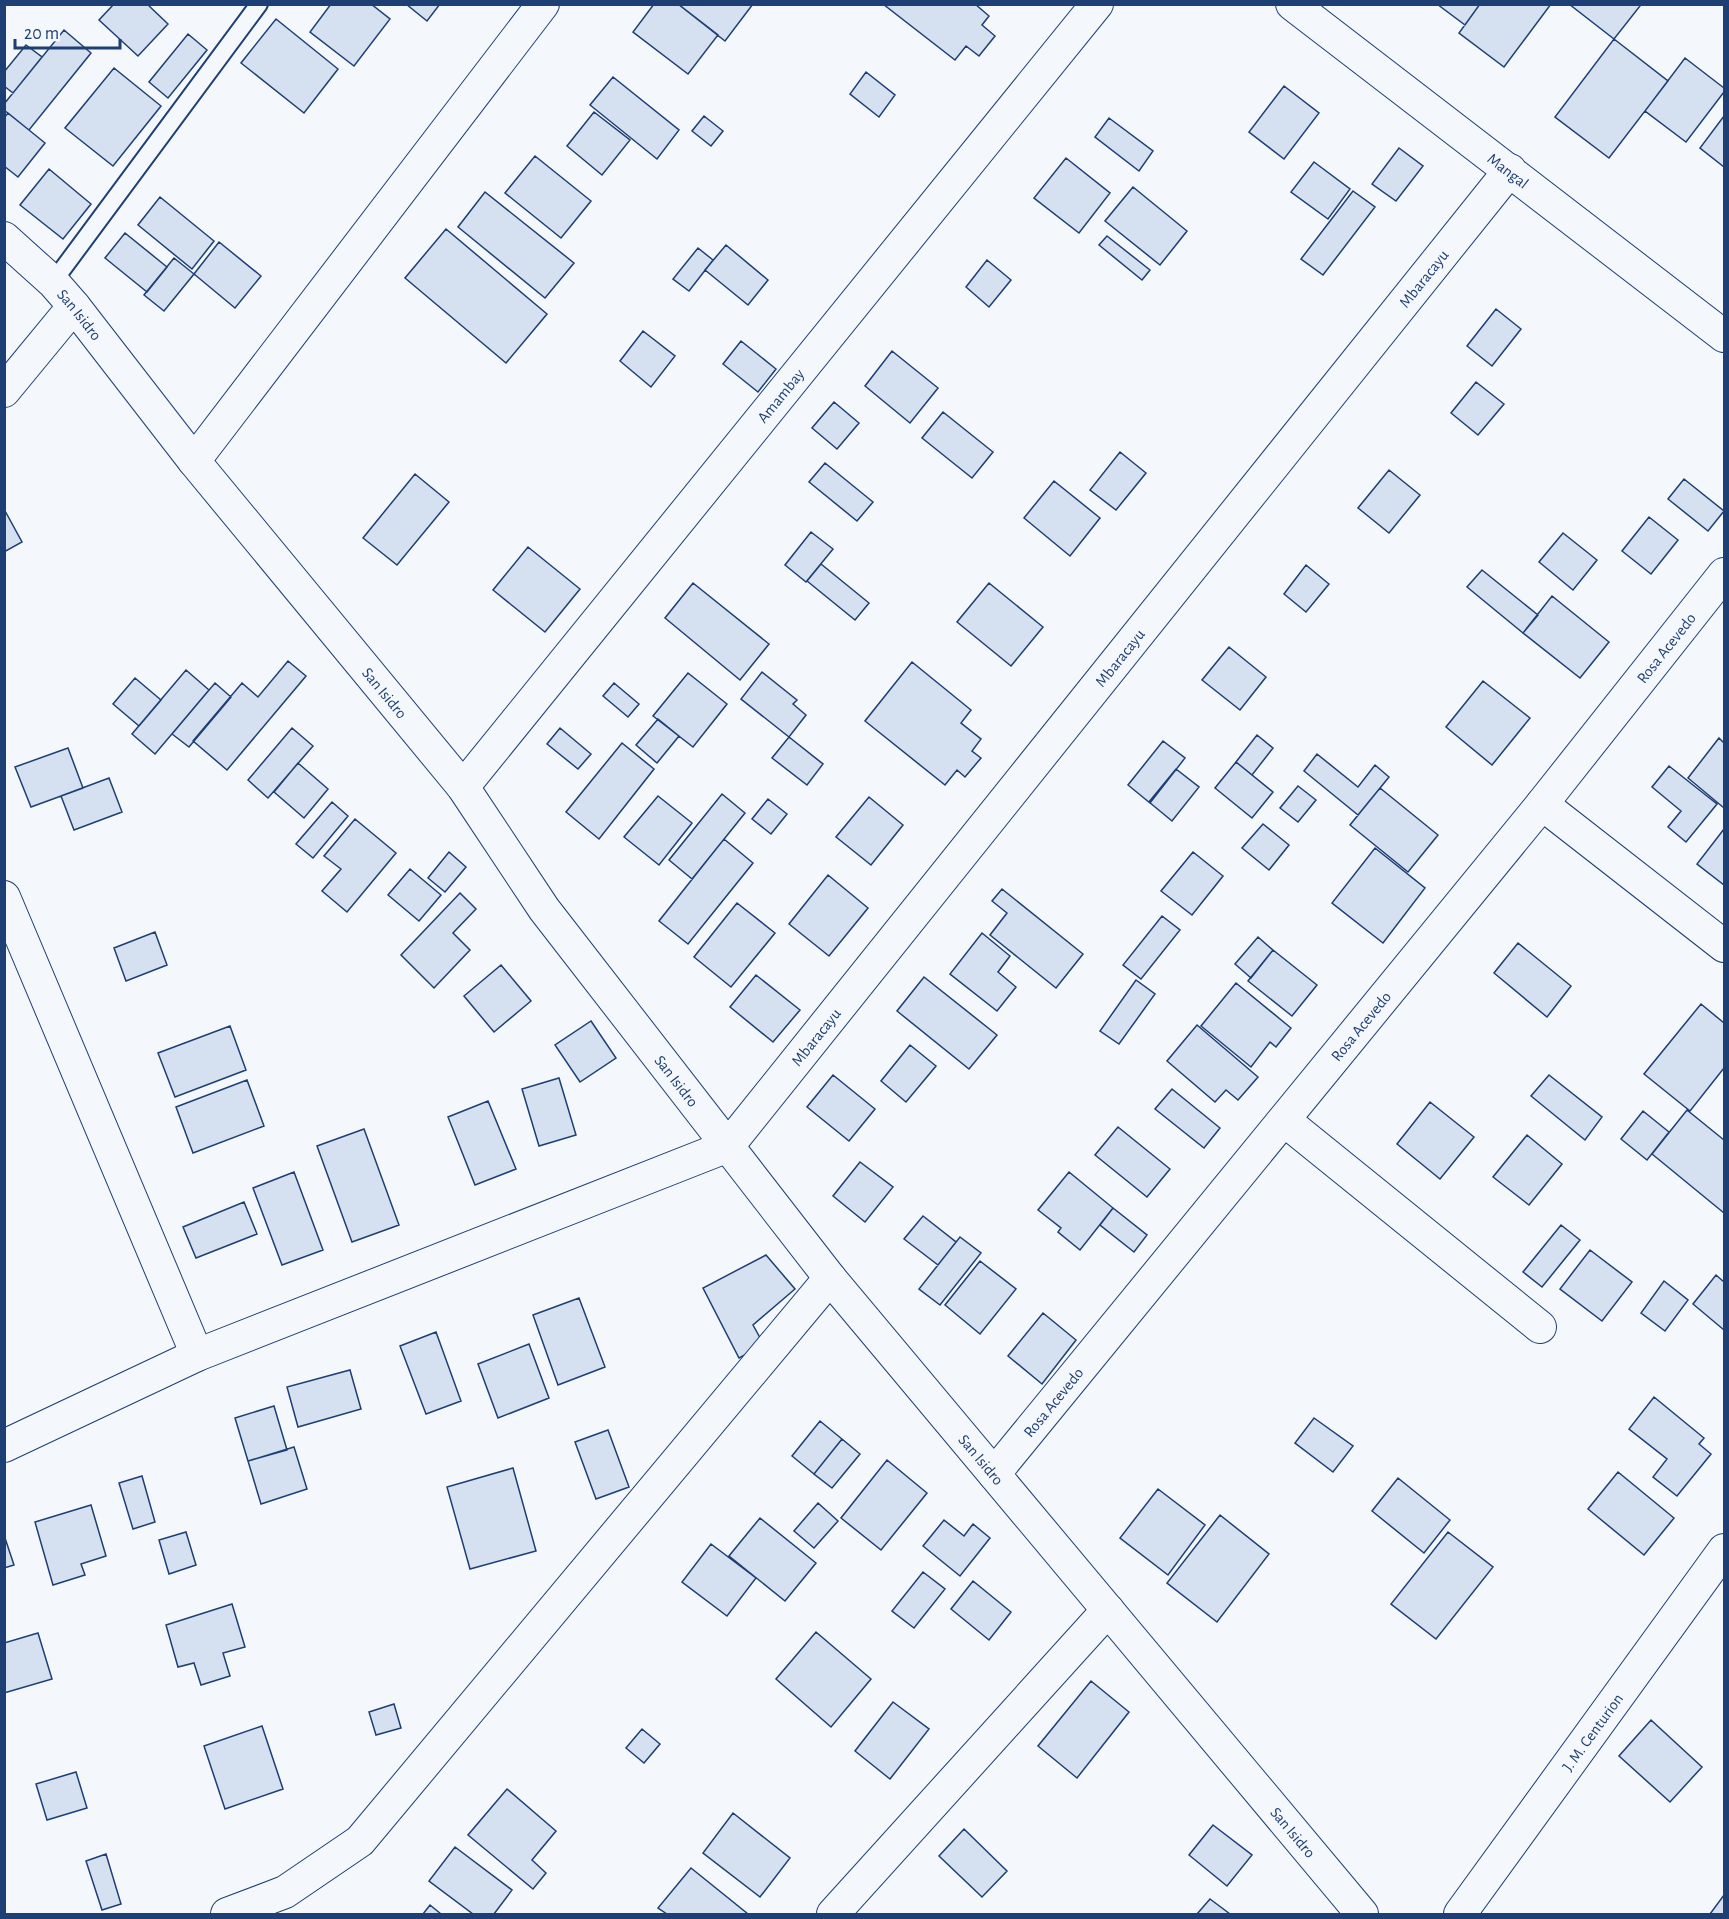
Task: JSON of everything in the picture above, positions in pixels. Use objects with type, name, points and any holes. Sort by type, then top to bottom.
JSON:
[{"type":"street","points":[[194,461],[543,4]]},
{"type":"street","name":"Amambay","points":[[463,787],[1097,4]]},
{"type":"street","name":"Mangal","points":[[1292,4],[1725,336]]},
{"type":"street","name":"Mbaracayu","points":[[728,1146],[1510,170]]},
{"type":"street","name":"San Isidro","points":[[4,237],[53,282],[74,306],[194,461],[463,787],[544,909],[830,1278],[1362,1914]]},
{"type":"street","points":[[4,391],[74,306]]},
{"type":"street","name":"Rosa Acevedo","points":[[994,1474],[1542,804],[1725,574]]},
{"type":"street","points":[[1542,804],[1725,946]]},
{"type":"street","points":[[4,897],[197,1355]]},
{"type":"street","points":[[1284,1120],[1540,1327]]},
{"type":"street","points":[[4,1446],[197,1355],[728,1146]]},
{"type":"street","points":[[228,1914],[285,1892],[360,1840],[830,1278]]},
{"type":"street","name":"J. M. Centurion","points":[[1460,1914],[1725,1550]]},
{"type":"street","points":[[833,1914],[1108,1610]]},
{"type":"lane","points":[[53,282],[259,4]]},
{"type":"building","points":[[114,4],[147,4],[168,24],[138,56],[99,20]]},
{"type":"building","points":[[331,4],[371,4],[390,19],[354,66],[310,32]]},
{"type":"building","points":[[406,4],[440,4],[427,21]]},
{"type":"building","points":[[654,4],[678,4],[718,35],[688,74],[633,32]]},
{"type":"building","points":[[678,4],[753,4],[725,41]]},
{"type":"building","points":[[883,4],[975,4],[989,16],[982,25],[995,36],[979,56],[966,46],[955,60]]},
{"type":"building","points":[[1437,4],[1480,4],[1465,25]]},
{"type":"building","points":[[1480,4],[1551,4],[1504,67],[1459,33]]},
{"type":"building","points":[[1569,4],[1637,4],[1640,6],[1614,39]]},
{"type":"building","points":[[276,19],[338,69],[304,113],[241,63]]},
{"type":"building","points":[[64,30],[91,53],[29,130],[4,110],[4,104]]},
{"type":"building","points":[[188,34],[207,50],[168,98],[149,82]]},
{"type":"building","points":[[1614,39],[1668,81],[1609,158],[1555,117]]},
{"type":"building","points":[[26,45],[42,57],[13,93],[4,86],[4,72]]},
{"type":"building","points":[[1685,58],[1724,88],[1724,92],[1686,142],[1645,111]]},
{"type":"building","points":[[114,68],[161,106],[113,166],[65,128]]},
{"type":"building","points":[[866,72],[895,95],[879,117],[850,94]]},
{"type":"building","points":[[613,77],[679,130],[657,159],[590,105]]},
{"type":"building","points":[[1284,86],[1319,113],[1284,159],[1249,132]]},
{"type":"building","points":[[594,112],[630,140],[602,175],[567,146]]},
{"type":"building","points":[[8,113],[45,143],[18,177],[4,166],[4,118]]},
{"type":"building","points":[[704,116],[723,131],[711,146],[692,131]]},
{"type":"building","points":[[1724,116],[1724,167],[1700,148]]},
{"type":"building","points":[[1109,118],[1153,151],[1139,171],[1095,137]]},
{"type":"building","points":[[1399,148],[1423,166],[1396,201],[1372,184]]},
{"type":"building","points":[[535,156],[591,201],[561,238],[505,193]]},
{"type":"building","points":[[1066,158],[1110,193],[1079,233],[1034,198]]},
{"type":"building","points":[[1314,162],[1350,189],[1328,219],[1291,192]]},
{"type":"building","points":[[49,169],[91,204],[63,239],[20,205]]},
{"type":"building","points":[[1133,187],[1187,231],[1160,265],[1105,221]]},
{"type":"building","points":[[1353,191],[1375,207],[1323,275],[1301,259]]},
{"type":"building","points":[[485,192],[574,263],[545,298],[458,227]]},
{"type":"building","points":[[160,197],[214,241],[192,269],[138,225]]},
{"type":"building","points":[[446,229],[547,314],[506,363],[405,278]]},
{"type":"building","points":[[125,233],[167,267],[147,292],[105,258]]},
{"type":"building","points":[[1107,236],[1150,270],[1142,280],[1099,245]]},
{"type":"building","points":[[219,242],[261,276],[235,308],[194,274]]},
{"type":"building","points":[[726,245],[768,280],[748,305],[705,270]]},
{"type":"building","points":[[698,248],[713,260],[689,291],[673,279]]},
{"type":"building","points":[[174,258],[194,274],[164,311],[144,295]]},
{"type":"building","points":[[987,260],[1011,280],[989,307],[966,287]]},
{"type":"building","points":[[1496,309],[1521,329],[1492,366],[1467,346]]},
{"type":"building","points":[[643,331],[675,356],[651,387],[620,361]]},
{"type":"building","points":[[741,341],[776,369],[758,392],[723,364]]},
{"type":"building","points":[[892,351],[938,388],[910,423],[865,386]]},
{"type":"building","points":[[1476,382],[1504,404],[1478,435],[1451,413]]},
{"type":"building","points":[[834,402],[859,423],[837,449],[812,428]]},
{"type":"building","points":[[943,412],[993,452],[972,478],[922,438]]},
{"type":"building","points":[[1120,452],[1146,473],[1116,510],[1090,490]]},
{"type":"building","points":[[825,463],[873,502],[857,521],[809,482]]},
{"type":"building","points":[[1389,470],[1420,495],[1389,533],[1358,508]]},
{"type":"building","points":[[415,474],[449,502],[397,565],[363,538]]},
{"type":"building","points":[[1684,479],[1724,511],[1708,531],[1668,499]]},
{"type":"building","points":[[1054,481],[1100,518],[1070,556],[1024,518]]},
{"type":"building","points":[[4,509],[22,542],[4,552]]},
{"type":"building","points":[[1649,517],[1678,540],[1651,574],[1622,551]]},
{"type":"building","points":[[811,532],[833,549],[806,582],[785,565]]},
{"type":"building","points":[[1563,533],[1597,560],[1573,590],[1539,562]]},
{"type":"building","points":[[528,547],[580,589],[545,632],[493,590]]},
{"type":"building","points":[[821,564],[869,603],[855,620],[807,581]]},
{"type":"building","points":[[1306,565],[1329,584],[1306,612],[1284,594]]},
{"type":"building","points":[[1482,570],[1538,615],[1523,633],[1467,587]]},
{"type":"building","points":[[693,583],[769,644],[740,680],[665,618]]},
{"type":"building","points":[[989,583],[1043,627],[1011,666],[957,622]]},
{"type":"building","points":[[1552,596],[1609,642],[1580,678],[1523,633]]},
{"type":"building","points":[[1229,647],[1266,677],[1240,710],[1202,680]]},
{"type":"building","points":[[288,661],[306,676],[227,770],[193,741],[242,683],[258,697]]},
{"type":"building","points":[[912,662],[971,710],[961,723],[981,739],[972,751],[981,758],[965,777],[957,770],[945,785],[865,721]]},
{"type":"building","points":[[186,670],[209,690],[155,754],[132,734]]},
{"type":"building","points":[[762,672],[797,700],[793,704],[806,715],[789,737],[741,699]]},
{"type":"building","points":[[688,673],[727,704],[693,747],[653,716]]},
{"type":"building","points":[[135,678],[161,700],[139,726],[113,704]]},
{"type":"building","points":[[1483,681],[1530,718],[1492,765],[1446,727]]},
{"type":"building","points":[[215,683],[231,697],[189,747],[172,734]]},
{"type":"building","points":[[614,683],[639,704],[628,717],[603,696]]},
{"type":"building","points":[[658,719],[679,736],[657,763],[636,745]]},
{"type":"building","points":[[292,728],[313,746],[268,798],[248,780]]},
{"type":"building","points":[[560,728],[591,754],[578,769],[547,744]]},
{"type":"building","points":[[1257,735],[1273,748],[1252,775],[1236,762]]},
{"type":"building","points":[[789,737],[823,764],[807,785],[772,758]]},
{"type":"building","points":[[1719,738],[1724,743],[1724,808],[1688,778]]},
{"type":"building","points":[[1163,741],[1185,758],[1150,803],[1128,785]]},
{"type":"building","points":[[622,743],[654,769],[599,839],[566,812]]},
{"type":"building","points":[[68,748],[83,788],[31,807],[15,767]]},
{"type":"building","points":[[1317,754],[1358,787],[1375,765],[1389,777],[1358,815],[1304,771]]},
{"type":"building","points":[[1236,762],[1273,792],[1252,818],[1215,788]]},
{"type":"building","points":[[298,763],[328,789],[304,818],[274,792]]},
{"type":"building","points":[[1669,766],[1717,804],[1686,842],[1668,827],[1681,811],[1652,787]]},
{"type":"building","points":[[1176,769],[1199,787],[1172,821],[1149,802]]},
{"type":"building","points":[[109,778],[122,812],[74,830],[61,796]]},
{"type":"building","points":[[1298,786],[1316,800],[1298,822],[1280,808]]},
{"type":"building","points":[[1380,788],[1438,835],[1408,872],[1350,825]]},
{"type":"building","points":[[722,794],[745,813],[692,879],[669,860]]},
{"type":"building","points":[[658,796],[692,823],[659,865],[624,837]]},
{"type":"building","points":[[869,797],[903,825],[871,865],[836,837]]},
{"type":"building","points":[[768,799],[787,814],[771,834],[752,819]]},
{"type":"building","points":[[332,802],[348,816],[313,858],[296,844]]},
{"type":"building","points":[[355,819],[396,853],[347,912],[322,891],[341,869],[324,856]]},
{"type":"building","points":[[1263,824],[1289,845],[1269,870],[1242,848]]},
{"type":"building","points":[[1724,829],[1724,885],[1697,864]]},
{"type":"building","points":[[724,839],[753,863],[688,944],[659,921]]},
{"type":"building","points":[[1375,848],[1425,888],[1383,943],[1332,903]]},
{"type":"building","points":[[449,852],[466,867],[445,892],[428,878]]},
{"type":"building","points":[[1193,852],[1223,876],[1192,915],[1161,891]]},
{"type":"building","points":[[410,869],[441,895],[419,921],[388,895]]},
{"type":"building","points":[[828,875],[868,908],[829,956],[789,924]]},
{"type":"building","points":[[1002,889],[1083,954],[1056,988],[990,935],[1007,913],[992,901]]},
{"type":"building","points":[[460,893],[476,909],[453,933],[470,950],[434,988],[401,955]]},
{"type":"building","points":[[737,903],[775,933],[731,987],[694,957]]},
{"type":"building","points":[[1162,916],[1180,930],[1141,979],[1123,965]]},
{"type":"building","points":[[155,932],[167,965],[126,981],[114,948]]},
{"type":"building","points":[[982,933],[1010,956],[998,972],[1016,987],[997,1011],[950,974]]},
{"type":"building","points":[[1258,937],[1273,950],[1251,978],[1235,964]]},
{"type":"building","points":[[1518,943],[1571,986],[1547,1017],[1494,973]]},
{"type":"building","points":[[1273,950],[1317,985],[1292,1016],[1248,981]]},
{"type":"building","points":[[501,965],[531,1001],[494,1032],[464,996]]},
{"type":"building","points":[[756,975],[800,1010],[773,1042],[730,1007]]},
{"type":"building","points":[[924,977],[997,1035],[969,1069],[897,1011]]},
{"type":"building","points":[[1136,980],[1155,994],[1119,1044],[1100,1031]]},
{"type":"building","points":[[1236,983],[1291,1028],[1276,1047],[1270,1042],[1251,1067],[1201,1026]]},
{"type":"building","points":[[1701,1004],[1724,1023],[1724,1068],[1690,1111],[1644,1074]]},
{"type":"building","points":[[591,1021],[616,1058],[580,1082],[555,1045]]},
{"type":"building","points":[[1197,1025],[1258,1077],[1238,1100],[1226,1090],[1215,1102],[1167,1061]]},
{"type":"building","points":[[230,1026],[246,1070],[175,1097],[158,1053]]},
{"type":"building","points":[[910,1045],[936,1066],[906,1102],[881,1081]]},
{"type":"building","points":[[833,1075],[875,1109],[849,1141],[807,1107]]},
{"type":"building","points":[[1549,1075],[1602,1117],[1585,1140],[1531,1096]]},
{"type":"building","points":[[559,1078],[576,1135],[539,1146],[522,1089]]},
{"type":"building","points":[[247,1080],[264,1126],[193,1153],[176,1107]]},
{"type":"building","points":[[1172,1089],[1220,1128],[1204,1148],[1155,1109]]},
{"type":"building","points":[[488,1101],[516,1169],[475,1185],[448,1117]]},
{"type":"building","points":[[1430,1102],[1474,1137],[1440,1179],[1397,1144]]},
{"type":"building","points":[[1687,1110],[1724,1140],[1724,1213],[1652,1154]]},
{"type":"building","points":[[1643,1111],[1669,1132],[1647,1160],[1621,1139]]},
{"type":"building","points":[[1118,1127],[1170,1169],[1147,1197],[1095,1155]]},
{"type":"building","points":[[364,1129],[399,1225],[352,1242],[317,1146]]},
{"type":"building","points":[[1527,1135],[1562,1164],[1529,1205],[1493,1177]]},
{"type":"building","points":[[860,1162],[893,1187],[865,1222],[833,1196]]},
{"type":"building","points":[[294,1172],[323,1250],[282,1265],[253,1188]]},
{"type":"building","points":[[1069,1172],[1113,1208],[1080,1250],[1058,1232],[1061,1228],[1038,1210]]},
{"type":"building","points":[[244,1202],[257,1234],[196,1258],[183,1227]]},
{"type":"building","points":[[1113,1208],[1147,1235],[1134,1252],[1100,1225]]},
{"type":"building","points":[[923,1216],[956,1242],[938,1265],[904,1239]]},
{"type":"building","points":[[1561,1225],[1580,1240],[1542,1287],[1523,1272]]},
{"type":"building","points":[[960,1237],[981,1253],[940,1305],[919,1289]]},
{"type":"building","points":[[1590,1250],[1632,1282],[1602,1321],[1560,1289]]},
{"type":"building","points":[[766,1255],[795,1289],[753,1325],[764,1345],[739,1358],[703,1288]]},
{"type":"building","points":[[980,1261],[1016,1289],[980,1334],[945,1305]]},
{"type":"building","points":[[1716,1275],[1724,1282],[1724,1330],[1693,1304]]},
{"type":"building","points":[[1664,1281],[1688,1300],[1665,1331],[1641,1313]]},
{"type":"building","points":[[579,1298],[605,1367],[558,1385],[533,1315]]},
{"type":"building","points":[[1043,1313],[1076,1340],[1042,1384],[1008,1356]]},
{"type":"building","points":[[436,1332],[461,1401],[426,1414],[400,1346]]},
{"type":"building","points":[[529,1344],[549,1398],[498,1418],[478,1364]]},
{"type":"building","points":[[350,1370],[361,1409],[298,1427],[287,1387]]},
{"type":"building","points":[[1654,1397],[1704,1438],[1699,1444],[1711,1454],[1677,1496],[1653,1477],[1667,1459],[1629,1429]]},
{"type":"building","points":[[274,1406],[287,1450],[248,1461],[235,1418]]},
{"type":"building","points":[[1314,1418],[1353,1446],[1333,1472],[1295,1443]]},
{"type":"building","points":[[820,1421],[842,1439],[814,1474],[792,1456]]},
{"type":"building","points":[[608,1430],[629,1487],[596,1499],[575,1442]]},
{"type":"building","points":[[842,1439],[860,1454],[832,1488],[814,1474]]},
{"type":"building","points":[[294,1447],[307,1489],[261,1504],[248,1461]]},
{"type":"building","points":[[887,1460],[927,1493],[881,1550],[841,1518]]},
{"type":"building","points":[[513,1468],[536,1551],[470,1569],[447,1487]]},
{"type":"building","points":[[1618,1472],[1674,1518],[1644,1555],[1588,1509]]},
{"type":"building","points":[[142,1476],[155,1522],[133,1529],[119,1483]]},
{"type":"building","points":[[1398,1478],[1450,1520],[1424,1553],[1372,1511]]},
{"type":"building","points":[[1158,1489],[1205,1525],[1168,1575],[1120,1538]]},
{"type":"building","points":[[818,1503],[838,1521],[814,1548],[794,1531]]},
{"type":"building","points":[[91,1505],[106,1556],[81,1564],[85,1575],[53,1585],[35,1522]]},
{"type":"building","points":[[1220,1515],[1269,1554],[1217,1622],[1167,1583]]},
{"type":"building","points":[[760,1518],[816,1563],[785,1601],[729,1556]]},
{"type":"building","points":[[944,1520],[964,1536],[973,1524],[990,1538],[960,1576],[923,1546]]},
{"type":"building","points":[[186,1532],[196,1565],[169,1574],[159,1540]]},
{"type":"building","points":[[1448,1532],[1493,1567],[1436,1639],[1391,1604]]},
{"type":"building","points":[[4,1535],[14,1565],[4,1568]]},
{"type":"building","points":[[711,1544],[756,1578],[727,1616],[682,1582]]},
{"type":"building","points":[[923,1572],[945,1589],[914,1628],[892,1611]]},
{"type":"building","points":[[973,1581],[1011,1612],[989,1640],[951,1609]]},
{"type":"building","points":[[232,1604],[245,1647],[223,1653],[230,1676],[201,1685],[194,1663],[178,1667],[166,1625]]},
{"type":"building","points":[[816,1632],[871,1679],[831,1727],[776,1679]]},
{"type":"building","points":[[38,1633],[52,1679],[4,1693],[4,1643]]},
{"type":"building","points":[[1091,1681],[1129,1712],[1077,1778],[1038,1746]]},
{"type":"building","points":[[893,1702],[929,1729],[890,1779],[855,1751]]},
{"type":"building","points":[[394,1704],[401,1728],[376,1735],[369,1712]]},
{"type":"building","points":[[1651,1720],[1702,1767],[1670,1802],[1619,1756]]},
{"type":"building","points":[[262,1726],[283,1789],[225,1809],[204,1746]]},
{"type":"building","points":[[642,1729],[660,1744],[644,1763],[626,1748]]},
{"type":"building","points":[[76,1772],[87,1808],[47,1820],[36,1784]]},
{"type":"building","points":[[507,1789],[556,1831],[532,1860],[546,1873],[533,1889],[468,1835]]},
{"type":"building","points":[[733,1813],[790,1858],[760,1897],[703,1853]]},
{"type":"building","points":[[1213,1825],[1252,1855],[1227,1886],[1189,1855]]},
{"type":"building","points":[[964,1829],[1007,1871],[982,1897],[939,1856]]},
{"type":"building","points":[[455,1847],[512,1890],[494,1914],[473,1914],[429,1881]]},
{"type":"building","points":[[106,1854],[121,1904],[102,1910],[86,1861]]},
{"type":"building","points":[[691,1868],[748,1914],[667,1914],[658,1908]]},
{"type":"building","points":[[1724,1895],[1724,1914],[1710,1914]]},
{"type":"building","points":[[1210,1899],[1230,1914],[1197,1914]]},
{"type":"building","points":[[430,1905],[441,1914],[423,1914]]}]
